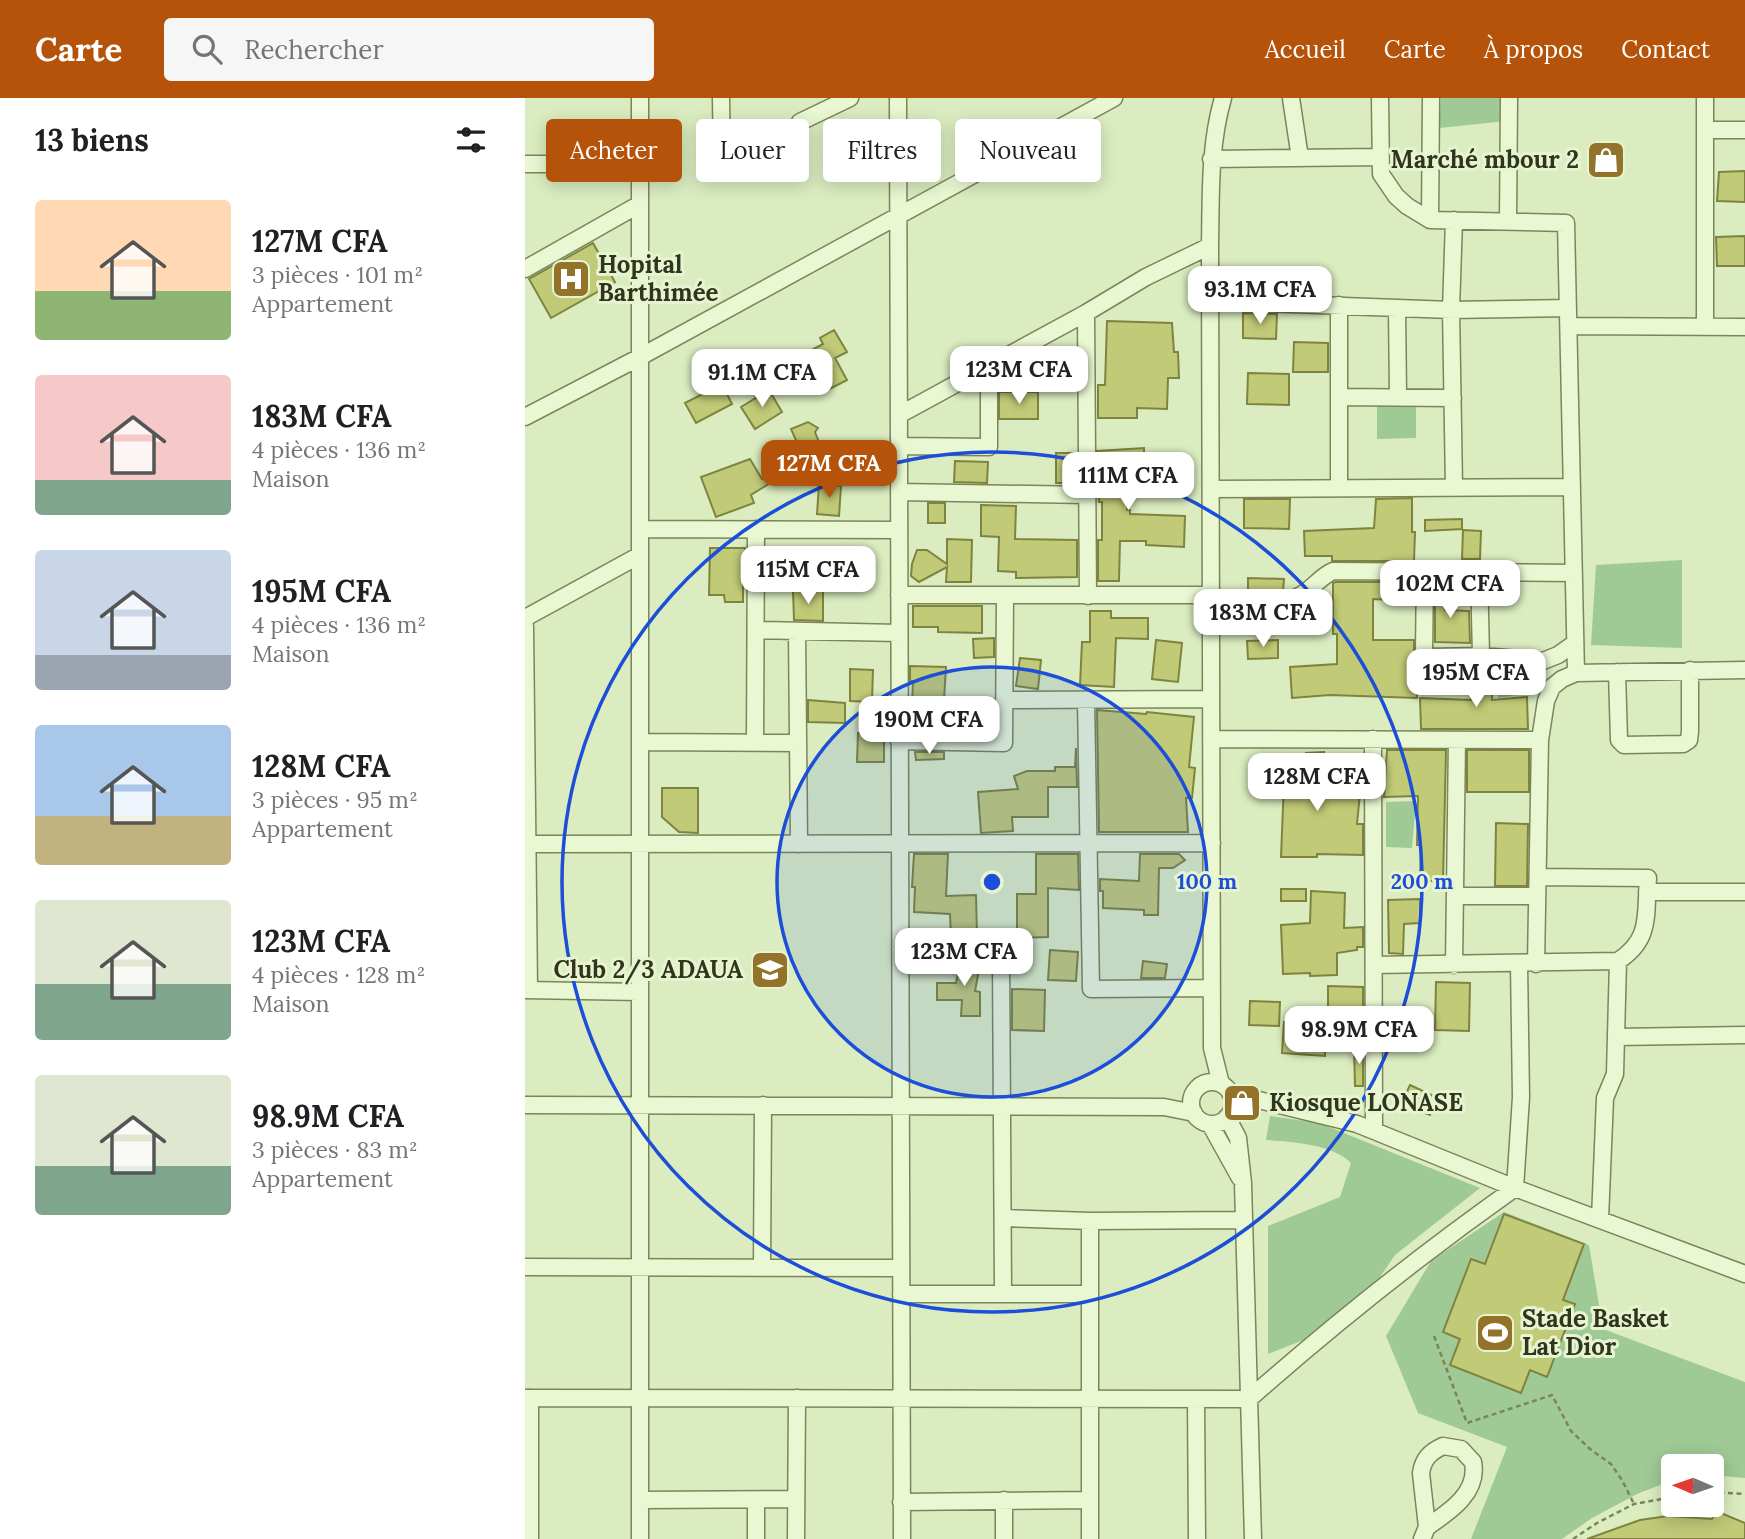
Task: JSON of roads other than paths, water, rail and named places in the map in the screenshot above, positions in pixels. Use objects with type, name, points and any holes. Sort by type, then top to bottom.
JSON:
[{"type":"street","points":[[640,98],[640,119]]},
{"type":"street","points":[[721,98],[721,119]]},
{"type":"street","points":[[806,119],[850,98]]},
{"type":"street","points":[[898,98],[902,1539]]},
{"type":"street","points":[[525,417],[1114,98]]},
{"type":"street","points":[[1223,98],[1211,159],[1212,1048],[1192,1107],[1198,1118],[1210,1124],[1243,1183]]},
{"type":"street","points":[[1291,98],[1300,158]]},
{"type":"street","points":[[1380,98],[1381,174],[1396,196],[1407,206],[1430,220],[1566,223],[1576,673]]},
{"type":"street","points":[[1430,220],[1431,98]]},
{"type":"street","points":[[1508,222],[1509,98]]},
{"type":"street","points":[[1705,98],[1705,327]]},
{"type":"street","points":[[1705,130],[1745,130]]},
{"type":"street","points":[[1211,159],[1380,157]]},
{"type":"street","points":[[525,164],[546,164]]},
{"type":"street","points":[[640,182],[640,1539]]},
{"type":"street","points":[[525,269],[640,204]]},
{"type":"street","points":[[1454,220],[1451,310],[1454,488]]},
{"type":"street","points":[[899,415],[1086,313],[1146,277],[1210,246]]},
{"type":"street","points":[[1212,302],[1451,310],[1568,308]]},
{"type":"street","points":[[1339,305],[1339,488]]},
{"type":"street","points":[[1397,308],[1398,397]]},
{"type":"street","points":[[1086,313],[1088,596]]},
{"type":"street","points":[[1569,326],[1745,327]]},
{"type":"street","points":[[899,446],[989,447],[989,366]]},
{"type":"street","points":[[1339,397],[1453,398]]},
{"type":"street","points":[[1212,489],[1572,487]]},
{"type":"street","points":[[899,492],[1087,495]]},
{"type":"street","points":[[640,529],[899,530]]},
{"type":"street","points":[[755,742],[756,529]]},
{"type":"street","points":[[525,618],[640,555]]},
{"type":"street","points":[[899,595],[1088,596],[1282,602],[1300,595],[1332,571],[1574,573]]},
{"type":"street","points":[[1425,571],[1425,655],[1428,657],[1481,656],[1543,661],[1575,643]]},
{"type":"street","points":[[1479,572],[1481,656]]},
{"type":"street","points":[[899,741],[1004,743],[1005,596]]},
{"type":"street","points":[[525,626],[527,990],[640,992]]},
{"type":"street","points":[[756,630],[899,633]]},
{"type":"street","points":[[797,631],[799,844]]},
{"type":"street","points":[[1616,672],[1619,740],[1624,746],[1683,744],[1689,740],[1689,670]]},
{"type":"street","points":[[1536,964],[1540,740],[1546,701],[1552,687],[1576,673],[1745,670]]},
{"type":"street","points":[[1004,700],[1211,699]]},
{"type":"street","points":[[1086,700],[1091,989],[1212,988]]},
{"type":"street","points":[[1211,739],[1540,740]]},
{"type":"street","points":[[1373,739],[1374,1130]]},
{"type":"street","points":[[1454,965],[1457,740]]},
{"type":"street","points":[[640,742],[798,743]]},
{"type":"street","points":[[526,844],[1212,844]]},
{"type":"street","points":[[1374,965],[1618,961],[1636,948],[1646,920],[1648,878],[1538,877]]},
{"type":"street","points":[[1647,892],[1745,892]]},
{"type":"street","points":[[1455,896],[1538,896]]},
{"type":"street","points":[[900,949],[993,948],[1001,956],[1003,1292]]},
{"type":"street","points":[[1600,1219],[1605,1098],[1615,1074],[1618,961]]},
{"type":"street","points":[[1515,1188],[1521,1097],[1519,964]]},
{"type":"street","points":[[1616,1037],[1745,1035]]},
{"type":"street","points":[[1210,1124],[1223,1121],[1233,1105],[1212,1048]]},
{"type":"street","points":[[1164,1107],[1208,1083],[1357,1124],[1515,1188],[1745,1274]]},
{"type":"street","points":[[1229,1114],[1263,1100]]},
{"type":"street","points":[[525,1105],[1164,1107],[1194,1113]]},
{"type":"street","points":[[762,1268],[763,1105]]},
{"type":"street","points":[[1229,1114],[1238,1138],[1243,1183],[1253,1539]]},
{"type":"street","points":[[530,1539],[528,1398],[1249,1399],[1311,1345],[1426,1253],[1515,1188]]},
{"type":"street","points":[[1004,1217],[1090,1221],[1244,1220]]},
{"type":"street","points":[[1090,1221],[1090,1539]]},
{"type":"street","points":[[525,1267],[901,1268]]},
{"type":"street","points":[[901,1294],[1090,1294]]},
{"type":"street","points":[[796,1539],[797,1398]]},
{"type":"street","points":[[1196,1399],[1197,1539]]},
{"type":"street","points":[[1443,1446],[1461,1449],[1473,1462],[1474,1481],[1457,1504],[1424,1533],[1421,1472],[1423,1464],[1427,1456],[1443,1446]]},
{"type":"street","points":[[640,1500],[796,1499]]},
{"type":"street","points":[[755,1539],[756,1500]]},
{"type":"street","points":[[1004,1500],[1004,1539]]},
{"type":"street","points":[[901,1502],[1090,1500]]},
{"type":"place","name":"Marché mbour 2","points":[[1606,160]]},
{"type":"place","name":"Hopital Barthimée","points":[[571,279]]},
{"type":"place","name":"Club 2/3 ADAUA","points":[[770,970]]},
{"type":"place","name":"Kiosque LONASE","points":[[1242,1103]]},
{"type":"place","name":"Stade Basket Lat Dior","points":[[1495,1333]]}]
